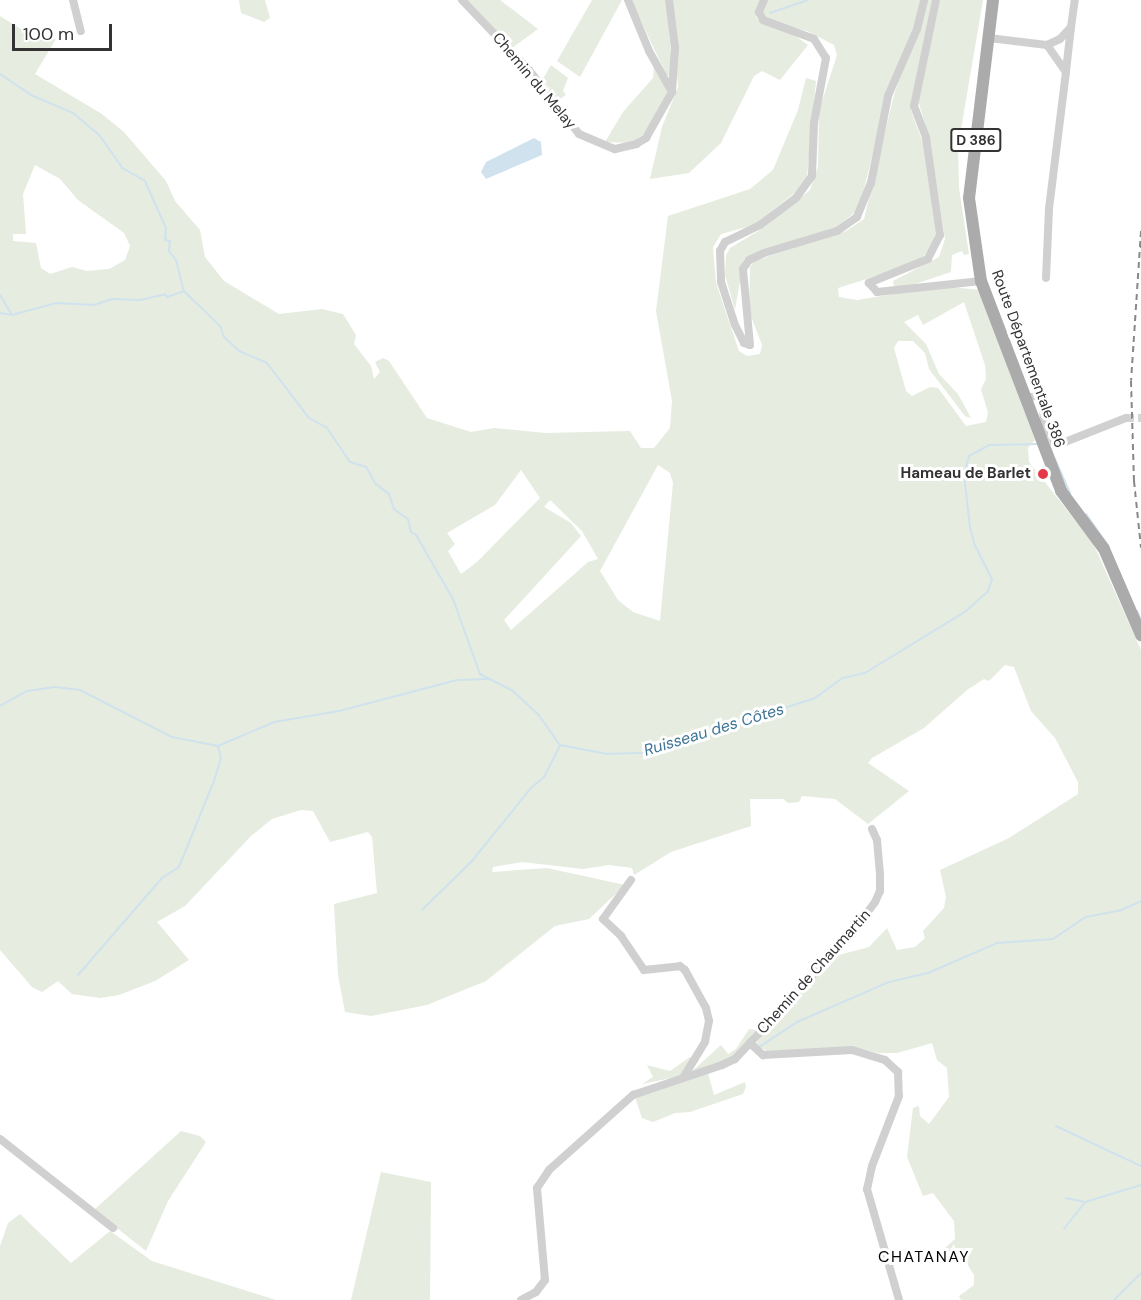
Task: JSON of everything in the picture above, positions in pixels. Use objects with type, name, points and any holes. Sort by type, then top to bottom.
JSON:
[{"type":"main road","name":"Route Départementale 386","points":[[993,0],[969,198],[981,280],[1061,491],[1104,549],[1141,634]]},
{"type":"street","points":[[73,0],[81,32]]},
{"type":"street","name":"Chemin du Melay","points":[[462,0],[515,54],[566,120],[587,139],[615,149],[636,144],[656,124],[672,92],[675,48],[669,0]]},
{"type":"street","points":[[628,0],[649,51],[672,92]]},
{"type":"street","points":[[764,0],[759,12],[763,20],[814,39],[826,58],[814,123],[812,176],[796,198],[760,225],[725,242],[720,251],[721,282],[731,314],[744,343],[750,345],[743,269],[749,260],[764,253],[837,231],[857,217],[871,183],[888,96],[916,29],[924,0]]},
{"type":"street","points":[[936,0],[914,106],[926,138],[940,235],[928,260],[869,283],[877,292],[981,280]]},
{"type":"street","points":[[1046,278],[1049,209],[1075,0]]},
{"type":"street","points":[[989,38],[1047,45],[1060,39],[1071,27]]},
{"type":"street","points":[[1047,45],[1066,72]]},
{"type":"street","points":[[1025,399],[1041,394],[1044,420],[1054,442],[1065,442],[1126,418]]},
{"type":"street","name":"Chemin de Chaumartin","points":[[872,829],[878,840],[880,874],[880,891],[875,902],[853,932],[750,1043],[763,1055],[852,1050],[885,1060],[898,1072],[899,1096],[872,1166],[867,1189],[899,1300]]},
{"type":"street","points":[[631,880],[603,919],[621,936],[644,970],[680,966],[685,970],[706,1008],[709,1021],[705,1042],[683,1078]]},
{"type":"street","points":[[521,1300],[536,1292],[545,1280],[537,1198],[539,1181],[633,1095],[735,1059],[750,1043]]},
{"type":"street","points":[[0,1139],[113,1228]]},
{"type":"shaded area","points":[[239,0],[265,0],[270,18],[264,22],[241,13]]},
{"type":"shaded area","points":[[465,0],[500,0],[538,29],[512,48]]},
{"type":"shaded area","points":[[592,0],[622,0],[580,77],[557,61]]},
{"type":"shaded area","points":[[631,0],[666,0],[673,74],[667,76]]},
{"type":"shaded area","points":[[672,0],[761,0],[756,17],[760,22],[793,34],[808,45],[780,80],[762,71],[754,76],[721,143],[689,173],[650,179],[662,127],[678,87]]},
{"type":"shaded area","points":[[766,0],[922,0],[922,5],[888,92],[859,209],[836,227],[744,259],[735,310],[725,275],[726,255],[730,248],[760,230],[810,190],[818,167],[819,111],[837,55],[834,45],[807,31],[771,22],[763,15]]},
{"type":"shaded area","points":[[927,0],[932,0],[911,111],[923,143],[936,236],[932,248],[915,264],[838,288],[839,297],[857,300],[943,286],[979,290],[1035,440],[1028,448],[1029,462],[1093,543],[1141,650],[1141,1300],[961,1300],[959,1296],[974,1285],[974,1275],[967,1264],[945,1248],[955,1239],[954,1221],[933,1193],[923,1196],[907,1157],[913,1108],[919,1106],[920,1116],[929,1124],[949,1097],[947,1068],[937,1060],[932,1043],[897,1053],[878,1053],[853,1047],[767,1051],[756,1045],[761,1034],[835,956],[869,947],[887,928],[897,950],[915,947],[925,938],[923,931],[944,908],[946,897],[940,870],[1009,838],[1078,794],[1078,782],[1055,738],[1031,711],[1014,667],[1005,665],[989,681],[984,679],[967,690],[924,728],[872,758],[868,763],[909,791],[868,824],[835,799],[802,796],[799,802],[788,803],[783,799],[750,799],[751,826],[671,852],[634,875],[632,868],[609,865],[583,869],[522,862],[493,867],[492,872],[547,868],[625,885],[589,919],[555,926],[486,981],[427,1005],[371,1016],[345,1012],[338,975],[334,904],[377,893],[372,837],[368,832],[330,842],[313,811],[301,810],[272,819],[251,836],[185,906],[157,922],[189,960],[155,981],[119,995],[100,998],[72,994],[58,981],[42,992],[32,987],[0,950],[0,16],[39,40],[56,39],[35,74],[102,114],[124,132],[166,181],[175,201],[200,230],[205,257],[224,281],[279,314],[322,309],[343,314],[356,335],[354,344],[371,366],[374,379],[380,372],[375,362],[383,358],[389,361],[427,418],[471,432],[494,428],[545,433],[630,431],[641,448],[654,448],[670,428],[672,401],[656,311],[668,216],[750,189],[773,170],[798,110],[806,78],[816,81],[807,177],[798,190],[754,225],[721,234],[713,247],[716,283],[739,351],[747,356],[760,354],[762,345],[749,311],[750,267],[754,261],[846,231],[864,219],[894,95]],"holes":[[[35,165],[60,179],[78,200],[124,233],[130,246],[125,260],[109,269],[87,271],[72,267],[50,274],[41,268],[36,243],[13,241],[13,234],[26,234],[23,194]],[[964,302],[985,365],[986,379],[981,389],[988,413],[986,422],[966,426],[938,388],[930,387],[912,396],[906,391],[894,348],[898,341],[913,341],[925,353],[929,369],[965,416],[971,418],[958,394],[939,374],[926,344],[904,322],[918,315],[923,325]],[[658,465],[670,473],[673,483],[660,621],[633,612],[618,600],[600,571]],[[521,470],[540,498],[477,562],[461,574],[448,551],[455,544],[447,533],[495,505]],[[550,500],[582,531],[598,559],[588,562],[511,630],[504,620],[581,536],[571,523],[544,507]]]},
{"type":"shaded area","points":[[940,0],[983,0],[958,147],[959,188],[969,254],[964,255],[962,251],[952,255],[951,272],[912,285],[894,287],[893,281],[939,257],[945,239],[929,137],[918,100]]},
{"type":"shaded area","points":[[551,65],[568,78],[563,91],[566,95],[557,101],[543,79]]},
{"type":"shaded area","points":[[654,65],[668,92],[649,130],[631,143],[605,142],[623,112],[653,78]]},
{"type":"shaded area","points":[[749,1029],[756,1030],[733,1058],[689,1074],[721,1045],[728,1054],[736,1049]]},
{"type":"shaded area","points":[[690,1057],[694,1060],[681,1076],[642,1084],[653,1077],[647,1065],[670,1071]]},
{"type":"shaded area","points":[[708,1073],[714,1095],[745,1082],[746,1087],[743,1094],[690,1112],[675,1113],[653,1122],[642,1118],[635,1097]]},
{"type":"shaded area","points":[[181,1131],[200,1136],[206,1142],[168,1201],[146,1251],[94,1210]]},
{"type":"shaded area","points":[[381,1172],[431,1182],[430,1300],[351,1300]]},
{"type":"shaded area","points":[[20,1214],[71,1263],[110,1231],[152,1261],[276,1300],[0,1300],[0,1246],[8,1223]]},
{"type":"water","points":[[534,138],[541,142],[542,155],[486,179],[481,172],[486,162]]},
{"type":"waterway","points":[[770,13],[808,0]]},
{"type":"waterway","points":[[0,74],[31,95],[73,113],[100,136],[122,168],[145,181],[166,228],[165,240],[170,241],[169,251],[176,260],[184,291],[220,326],[224,337],[239,351],[267,363],[309,418],[327,428],[350,462],[366,467],[376,484],[389,494],[394,509],[408,519],[411,532],[416,535],[453,599],[480,674],[513,691],[538,714],[560,745],[607,754],[643,753],[815,698],[843,678],[865,673],[966,611],[988,591],[992,579],[975,546],[970,527],[964,475],[969,456],[990,445],[1039,444]]},
{"type":"waterway","points":[[0,313],[12,315],[56,303],[94,305],[113,299],[140,300],[165,294],[167,297],[184,291]]},
{"type":"waterway","points":[[0,295],[12,315]]},
{"type":"waterway","name":"Ruisseau des Côtes","points":[[1047,441],[1070,493]]},
{"type":"waterway","name":"Ruisseau des Côtes","points":[[1086,514],[1108,546]]},
{"type":"waterway","name":"Ruisseau des Côtes","points":[[1137,611],[1141,620]]},
{"type":"waterway","name":"Ruisseau des Côtes","points":[[0,706],[27,691],[55,687],[80,690],[172,737],[218,746],[274,722],[339,711],[457,680],[488,679]]},
{"type":"waterway","points":[[422,910],[472,861],[531,788],[544,777],[560,746]]},
{"type":"waterway","points":[[78,975],[162,878],[179,867],[214,781],[221,758],[218,747]]},
{"type":"waterway","points":[[759,1047],[797,1022],[889,982],[928,973],[997,943],[1053,939],[1086,917],[1121,910],[1141,901]]},
{"type":"waterway","points":[[1056,1126],[1141,1166]]},
{"type":"waterway","points":[[1066,1198],[1085,1202],[1141,1185]]},
{"type":"waterway","points":[[1064,1229],[1084,1203]]},
{"type":"waterway","points":[[1114,1300],[1141,1273]]},
{"type":"tunnel","points":[[1126,418],[1141,418]]},
{"type":"railway","points":[[1141,231],[1131,381],[1134,481],[1141,548]]},
{"type":"place","name":"Hameau de Barlet","points":[[1043,474]]},
{"type":"district","name":"CHATANAY","points":[[924,1257]]}]
